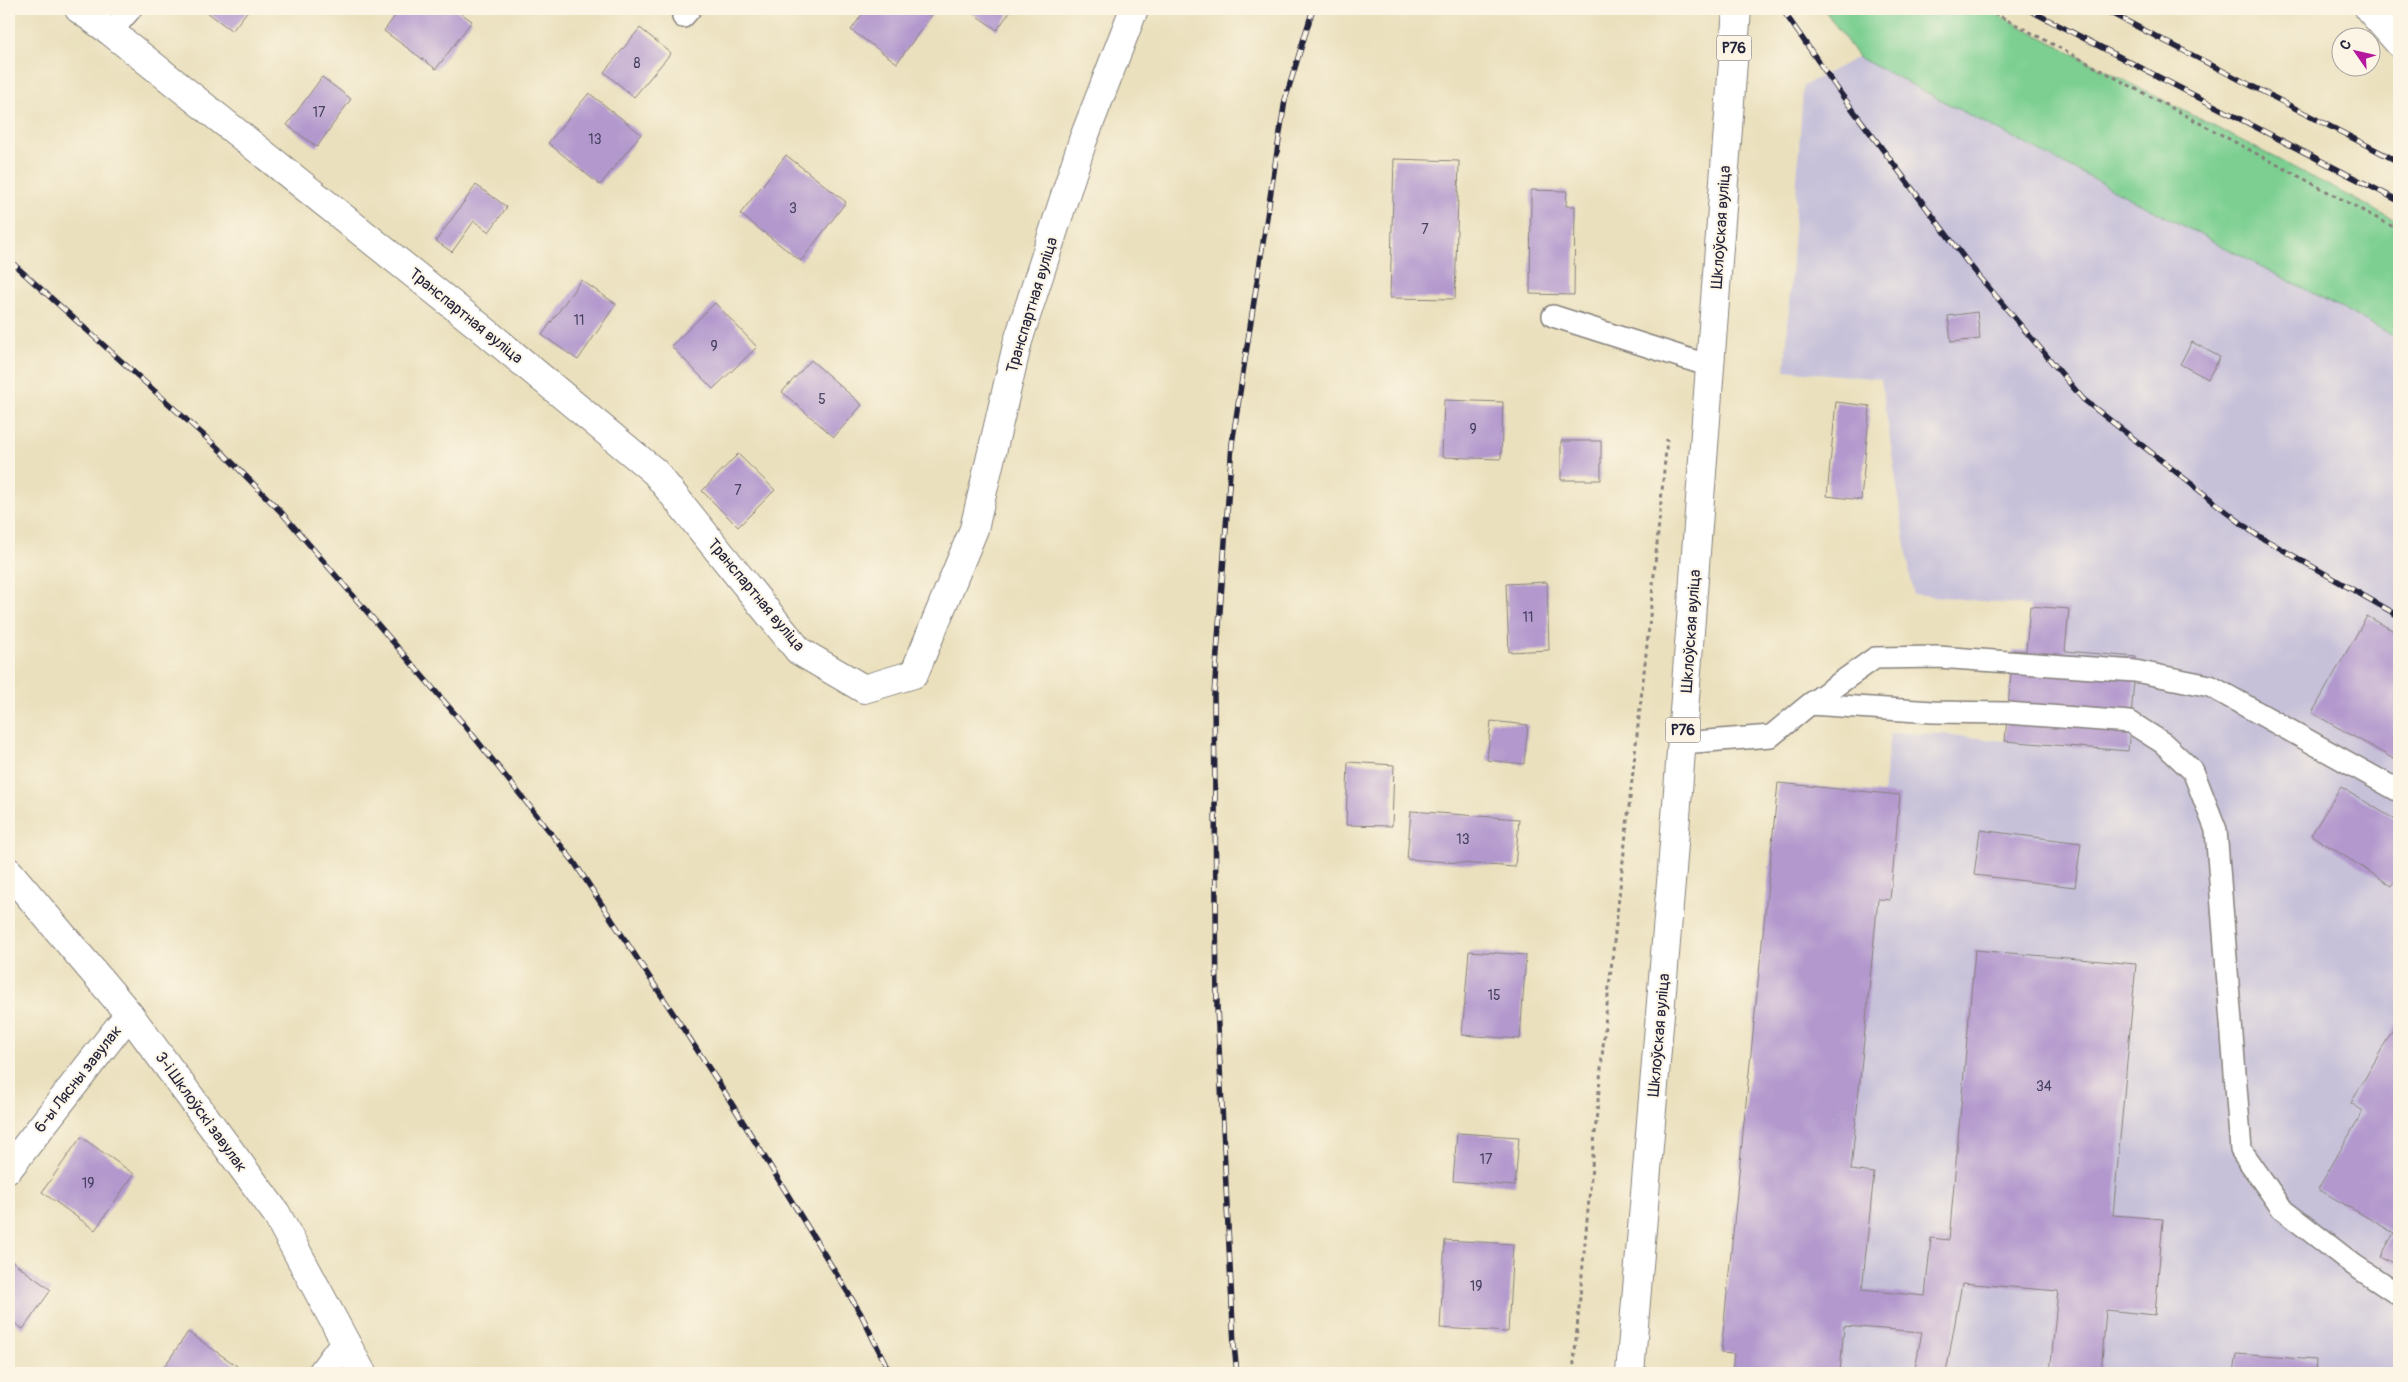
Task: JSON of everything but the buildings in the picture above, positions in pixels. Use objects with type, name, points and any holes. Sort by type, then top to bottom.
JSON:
[{"type":"street","name":"Транспартная вуліца","points":[[79,9],[111,32],[479,326],[655,472],[799,652],[864,689],[914,674],[974,529],[1018,341],[1084,140],[1134,9]]},
{"type":"street","name":"Шклоўская вуліца","points":[[1630,1373],[1682,743],[1737,9]]},
{"type":"street","points":[[2369,9],[2399,43]]},
{"type":"street","name":"3-і Шклоўскі завулак","points":[[9,872],[129,1014],[276,1213],[362,1373]]},
{"type":"street","name":"6-ы Лясны завулак","points":[[9,1168],[129,1014]]},
{"type":"street","points":[[322,1373],[345,1342]]},
{"type":"lane","points":[[111,32],[130,9]]},
{"type":"lane","points":[[1553,316],[1710,366]]},
{"type":"lane","points":[[1682,743],[1771,736],[1810,704],[1875,658],[1938,657],[2135,672],[2210,686],[2399,791]]},
{"type":"lane","points":[[1810,704],[1933,712],[2007,713],[2130,722],[2163,743],[2193,771],[2216,830],[2241,1150],[2284,1210],[2354,1265],[2399,1295]]},
{"type":"path","points":[[1987,9],[2399,230]]},
{"type":"path","points":[[1573,1373],[1606,1014],[1649,628],[1668,433]]},
{"type":"shaded area","points":[[1858,57],[2399,338],[2399,1373],[1732,1373],[1734,1354],[1721,1353],[1778,783],[1883,793],[1890,733],[1942,734],[2005,741],[2013,650],[2026,650],[2030,606],[1913,594],[1881,379],[1785,370],[1803,86]]},
{"type":"green space","points":[[1824,9],[1987,9],[2399,222],[2399,338],[1858,57]]},
{"type":"railway","points":[[1237,1373],[1217,1007],[1214,695],[1232,444],[1285,100],[1313,9]]},
{"type":"railway","points":[[1782,9],[1841,94],[1968,263],[2083,399],[2255,534],[2399,616]]},
{"type":"railway","points":[[2027,9],[2399,201]]},
{"type":"railway","points":[[2103,9],[2399,162]]},
{"type":"railway","points":[[9,260],[219,449],[282,513],[467,728],[574,862],[724,1091],[861,1314],[890,1373]]}]
